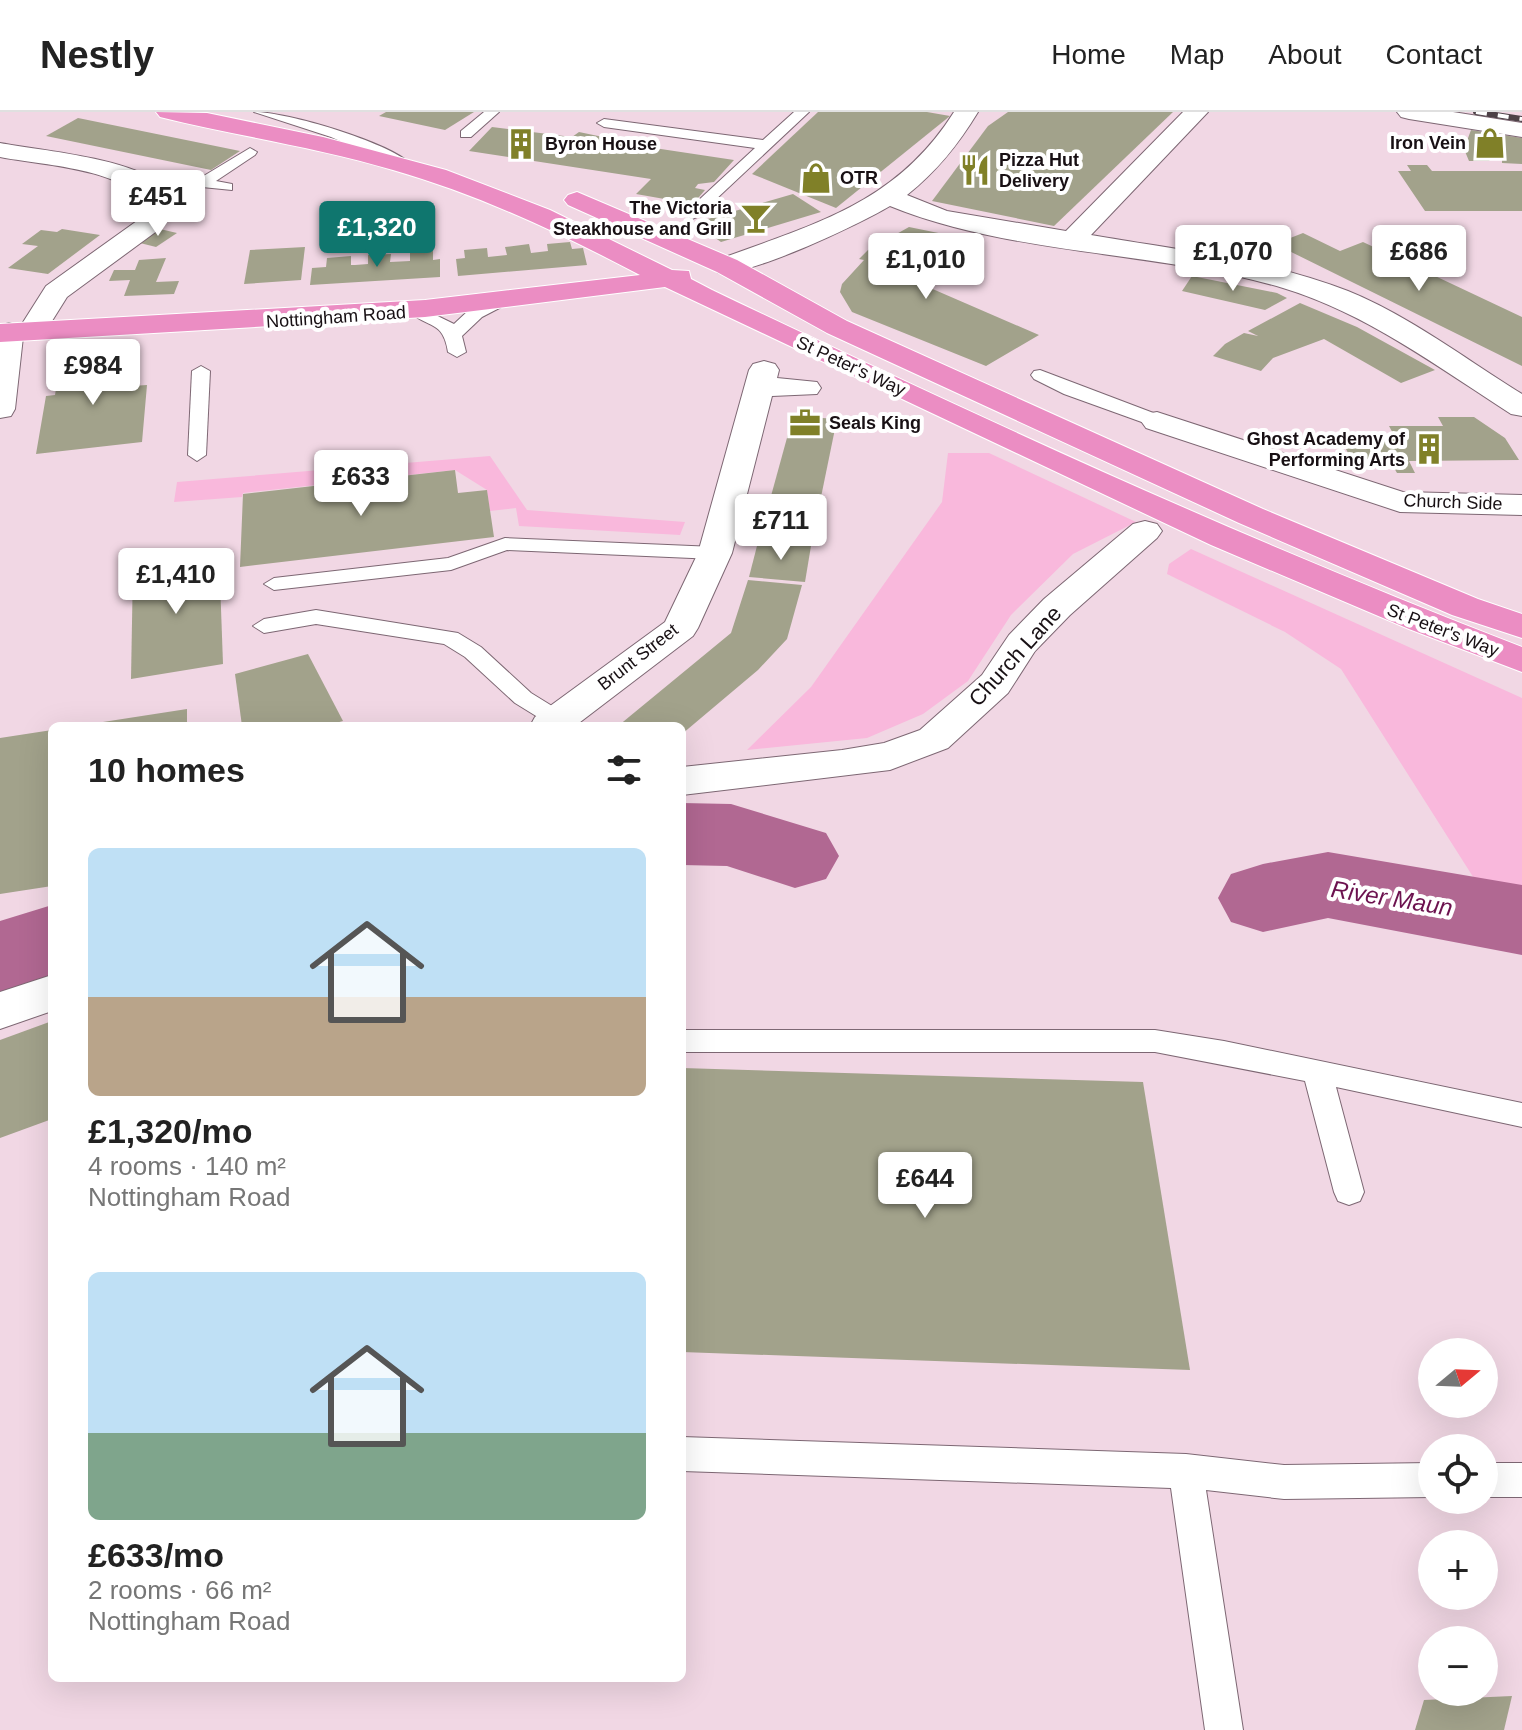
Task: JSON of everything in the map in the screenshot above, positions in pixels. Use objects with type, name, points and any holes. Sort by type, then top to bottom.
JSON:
[{"type":"highway","name":"St Peter's Way","points":[[168,112],[341,146],[476,188],[532,211],[1088,478],[1400,614],[1522,660]]},
{"type":"highway","points":[[288,112],[327,116],[415,143]]},
{"type":"highway","name":"St Peter's Way","points":[[551,189],[727,266],[837,327],[1125,459],[1465,607],[1522,627]]},
{"type":"highway","name":"Nottingham Road","points":[[14,332],[212,325],[499,304],[670,279],[727,266]]},
{"type":"street","points":[[727,266],[854,219],[889,197],[910,183],[955,135],[966,112]]},
{"type":"street","points":[[1072,240],[1196,112]]},
{"type":"street","points":[[1409,112],[1522,130]]},
{"type":"street","points":[[0,409],[14,332],[56,292],[152,222],[159,208],[154,194],[141,184],[117,174],[1,151]]},
{"type":"street","points":[[889,197],[941,218]]},
{"type":"street","points":[[854,219],[941,218],[1231,267],[1289,281],[1339,297],[1454,362],[1522,407]]},
{"type":"street","name":"Brunt Street","points":[[553,722],[680,628],[715,553],[761,378],[806,388]]},
{"type":"street","name":"Church Side","points":[[1157,421],[1400,502],[1522,505]]},
{"type":"street","name":"Church Lane","points":[[686,781],[890,756],[934,739],[995,684],[1022,643],[1057,607],[1145,531]]},
{"type":"street","points":[[0,1011],[48,994]]},
{"type":"lane","points":[[261,112],[336,134],[415,169]]},
{"type":"lane","points":[[464,150],[492,112]]},
{"type":"lane","points":[[692,214],[802,112]]},
{"type":"lane","points":[[604,123],[768,145]]},
{"type":"lane","points":[[154,194],[202,183],[250,152]]},
{"type":"lane","points":[[202,183],[227,187]]},
{"type":"lane","points":[[455,333],[476,313],[499,304]]},
{"type":"lane","points":[[417,311],[451,327],[455,333],[457,352]]},
{"type":"lane","points":[[197,455],[201,371]]},
{"type":"lane","points":[[1040,375],[1070,390],[1157,421]]},
{"type":"lane","points":[[274,584],[451,564],[505,544],[715,553]]},
{"type":"lane","points":[[264,626],[316,617],[450,638],[473,652],[553,722]]},
{"type":"lane","points":[[686,1041],[1155,1041],[1317,1071],[1522,1115]]},
{"type":"lane","points":[[1317,1071],[1349,1192]]},
{"type":"lane","points":[[686,1454],[1186,1471],[1284,1482],[1418,1480]]},
{"type":"lane","points":[[1186,1471],[1224,1730]]},
{"type":"lane","points":[[1498,1480],[1522,1480]]},
{"type":"shaded area","points":[[948,453],[989,453],[1136,522],[1073,554],[1011,615],[968,681],[923,714],[867,738],[747,750],[811,687],[942,502]]},
{"type":"shaded area","points":[[490,456],[527,510],[685,522],[680,535],[519,526],[516,508],[490,511],[487,490],[455,470],[243,493],[242,497],[174,502],[177,482]]},
{"type":"shaded area","points":[[1191,549],[1522,698],[1522,938],[1510,935],[1341,669],[1285,632],[1167,574],[1169,564]]},
{"type":"building","points":[[386,112],[474,112],[445,130],[379,116]]},
{"type":"building","points":[[818,112],[927,112],[950,116],[836,208],[752,174]]},
{"type":"building","points":[[1008,112],[1173,112],[1054,226],[932,201],[988,126]]},
{"type":"building","points":[[78,118],[240,151],[211,170],[46,136]]},
{"type":"building","points":[[492,127],[572,137],[579,132],[603,137],[601,140],[734,160],[714,182],[698,184],[695,188],[705,190],[693,204],[636,194],[651,179],[469,151]]},
{"type":"building","points":[[1471,130],[1522,138],[1522,164],[1502,163],[1502,153],[1497,152],[1489,161],[1469,161],[1464,149]]},
{"type":"building","points":[[1407,165],[1427,165],[1432,171],[1522,171],[1522,211],[1425,211],[1398,171],[1411,171]]},
{"type":"building","name":"The Victoria Steakhouse and Grill","points":[[793,194],[821,212],[721,242],[694,223]]},
{"type":"building","points":[[1397,226],[1433,233],[1436,243],[1446,249],[1421,259],[1404,250]]},
{"type":"building","points":[[909,227],[958,237],[948,249],[927,245],[923,251],[912,248],[904,256],[927,261],[922,268],[939,271],[928,287],[1039,335],[986,366],[852,312],[840,292],[842,284],[864,260],[859,259],[868,250]]},
{"type":"building","points":[[62,229],[100,235],[48,274],[8,268],[38,246],[22,244],[41,230],[57,232]]},
{"type":"building","points":[[160,229],[177,233],[156,247],[140,243]]},
{"type":"building","points":[[1303,233],[1340,251],[1363,242],[1522,317],[1522,366],[1275,244]]},
{"type":"building","points":[[570,242],[572,249],[583,248],[587,265],[458,276],[456,259],[465,258],[464,250],[487,248],[488,257],[507,255],[505,247],[529,244],[531,253],[548,251],[547,244]]},
{"type":"building","points":[[305,247],[301,280],[244,284],[250,250]]},
{"type":"building","points":[[433,251],[433,260],[440,259],[440,277],[310,285],[312,268],[326,267],[327,258],[351,256],[351,265],[355,265],[368,264],[368,255],[391,254],[390,262],[410,261],[410,253]]},
{"type":"building","points":[[166,258],[156,282],[179,281],[174,294],[124,296],[130,280],[109,281],[114,270],[135,270],[139,260]]},
{"type":"building","points":[[1192,276],[1277,293],[1287,298],[1265,310],[1182,291]]},
{"type":"building","points":[[1300,303],[1357,327],[1435,370],[1401,383],[1324,339],[1273,358],[1261,371],[1213,356],[1225,344],[1244,333],[1258,336],[1248,331]]},
{"type":"building","points":[[135,357],[132,386],[147,385],[142,442],[36,454],[46,396],[55,395],[60,365]]},
{"type":"building","points":[[793,416],[837,419],[812,541],[760,536]]},
{"type":"building","name":"Ghost Academy of Performing Arts","points":[[1438,417],[1474,417],[1505,438],[1519,460],[1409,461],[1415,473],[1397,473],[1393,466],[1374,466],[1369,459],[1351,459],[1341,439],[1396,439],[1389,426],[1443,426]]},
{"type":"building","points":[[455,470],[458,493],[487,490],[494,537],[240,567],[243,494]]},
{"type":"building","points":[[758,542],[811,546],[805,582],[749,577]]},
{"type":"building","points":[[219,553],[223,664],[131,679],[133,566]]},
{"type":"building","points":[[748,580],[802,585],[787,639],[758,670],[686,731],[686,722],[623,722],[731,633]]},
{"type":"building","points":[[308,654],[343,721],[241,722],[235,674]]},
{"type":"building","points":[[187,709],[187,722],[103,722]]},
{"type":"building","points":[[48,731],[48,887],[0,894],[0,738]]},
{"type":"building","points":[[48,1022],[48,1120],[0,1138],[0,1040]]},
{"type":"building","points":[[686,1068],[1143,1082],[1190,1370],[686,1352]]},
{"type":"building","points":[[1512,1696],[1504,1730],[1415,1730],[1422,1706],[1498,1706],[1498,1697]]},
{"type":"waterway","name":"River Maun","points":[[686,834],[731,835],[795,856]]},
{"type":"waterway","name":"River Maun","points":[[1263,898],[1328,885],[1522,920]]},
{"type":"waterway","name":"River Maun","points":[[0,958],[48,941]]},
{"type":"railway","points":[[1476,112],[1522,119]]},
{"type":"place","name":"Iron Vein","points":[[1490,143]]},
{"type":"place","name":"Byron House","points":[[521,144]]},
{"type":"place","name":"Pizza Hut Delivery","points":[[975,170]]},
{"type":"place","name":"OTR","points":[[816,178]]},
{"type":"place","name":"The Victoria Steakhouse and Grill","points":[[756,218]]},
{"type":"place","name":"Seals King","points":[[805,423]]},
{"type":"place","name":"Ghost Academy of Performing Arts","points":[[1429,449]]}]
